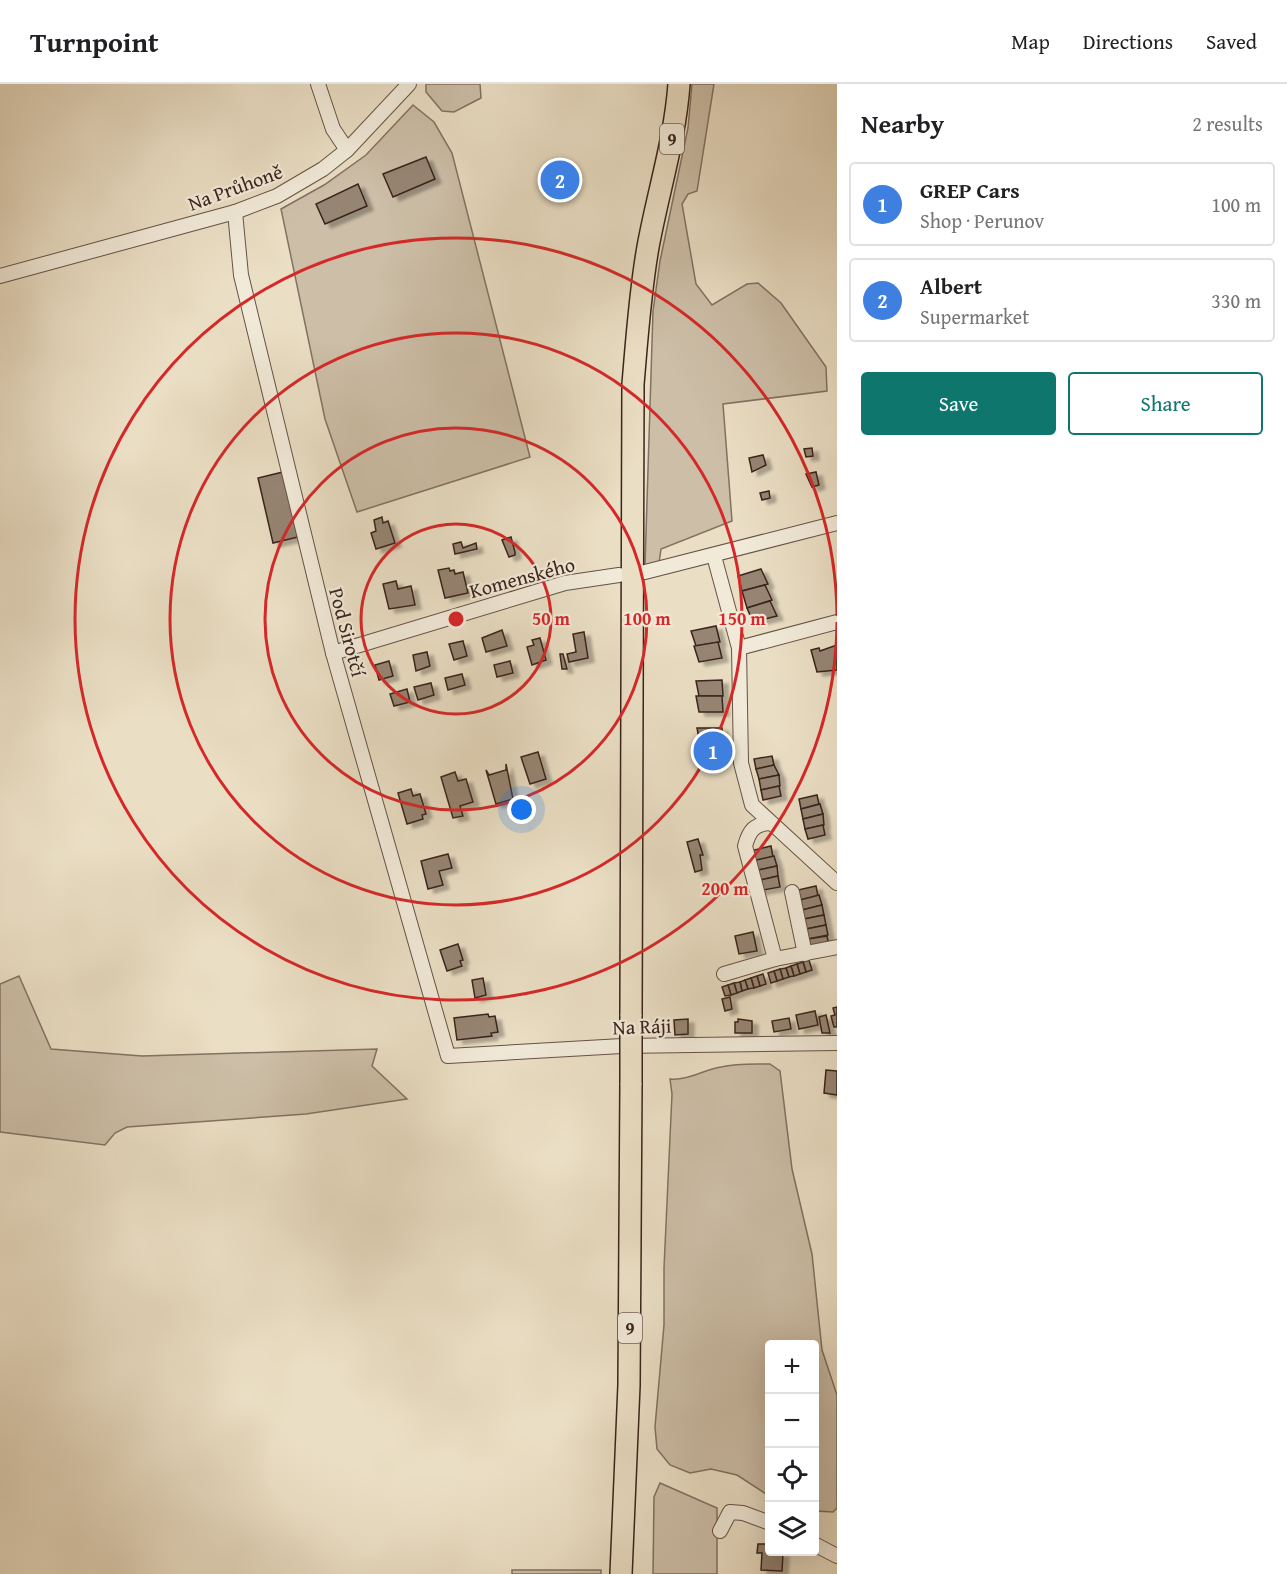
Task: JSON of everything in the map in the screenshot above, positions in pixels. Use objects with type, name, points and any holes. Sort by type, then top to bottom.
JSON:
[{"type":"main road","name":"9","points":[[621,1574],[629,1385],[633,384],[645,265],[674,133],[679,84]]},
{"type":"street","points":[[318,84],[333,129],[347,150]]},
{"type":"street","name":"Na Průhoně","points":[[0,276],[235,212],[299,184],[347,150],[409,84]]},
{"type":"street","name":"Pod Sirotčí","points":[[235,212],[241,275],[333,653],[448,1056]]},
{"type":"street","points":[[645,572],[837,523]]},
{"type":"street","points":[[714,556],[739,648],[741,763],[752,805],[837,883]]},
{"type":"street","name":"Komenského","points":[[333,653],[565,583],[619,575]]},
{"type":"street","points":[[739,648],[837,622]]},
{"type":"street","points":[[770,823],[759,824],[752,830],[745,846],[775,959]]},
{"type":"street","points":[[792,892],[805,954]]},
{"type":"street","points":[[724,974],[775,959],[837,947]]},
{"type":"street","name":"Na Ráji","points":[[448,1056],[622,1046],[837,1043]]},
{"type":"street","points":[[720,1532],[730,1512],[742,1513],[765,1521]]},
{"type":"street","points":[[819,1547],[837,1556]]},
{"type":"shaded area","points":[[426,84],[480,84],[481,98],[454,112],[442,111],[426,92]]},
{"type":"shaded area","points":[[692,84],[714,84],[697,191],[688,194],[682,204],[696,284],[712,305],[747,284],[758,283],[781,303],[826,367],[827,391],[723,404],[732,521],[661,549],[659,563],[645,565],[653,311],[660,261],[688,128]]},
{"type":"shaded area","points":[[413,105],[434,122],[452,153],[530,457],[357,512],[325,419],[281,209],[324,185],[366,155]]},
{"type":"shaded area","points":[[19,976],[51,1049],[142,1056],[377,1049],[372,1066],[407,1099],[306,1114],[127,1127],[115,1133],[105,1145],[0,1132],[0,984]]},
{"type":"shaded area","points":[[770,1064],[780,1071],[792,1169],[812,1254],[822,1350],[837,1395],[837,1508],[833,1512],[819,1511],[819,1340],[765,1340],[765,1493],[737,1475],[711,1469],[690,1473],[670,1465],[657,1449],[655,1427],[664,1325],[664,1268],[672,1094],[670,1079],[683,1078],[714,1068]]},
{"type":"shaded area","points":[[660,1483],[717,1508],[717,1574],[653,1574],[654,1497]]},
{"type":"shaded area","points":[[512,1570],[601,1570],[601,1574],[512,1574]]},
{"type":"building","points":[[426,157],[435,179],[393,197],[383,174]]},
{"type":"building","points":[[358,184],[367,206],[325,224],[316,204]]},
{"type":"building","points":[[812,448],[813,456],[806,457],[804,449]]},
{"type":"building","points":[[763,455],[766,465],[752,472],[749,458]]},
{"type":"building","points":[[283,472],[298,537],[273,543],[258,478]]},
{"type":"building","points":[[816,472],[819,485],[812,487],[806,474]]},
{"type":"building","points":[[769,491],[770,498],[762,500],[760,493]]},
{"type":"building","points":[[382,517],[383,523],[388,521],[395,543],[376,549],[371,533],[376,531],[374,520]]},
{"type":"building","points":[[511,537],[515,555],[509,557],[502,540]]},
{"type":"building","points":[[461,542],[463,548],[476,543],[477,549],[455,554],[453,544]]},
{"type":"building","points":[[449,568],[450,571],[454,570],[455,574],[463,572],[468,593],[445,598],[438,570]]},
{"type":"building","points":[[761,569],[768,584],[742,591],[738,576]]},
{"type":"building","points":[[396,581],[398,589],[411,586],[415,605],[389,609],[383,584]]},
{"type":"building","points":[[765,585],[772,600],[747,608],[742,591]]},
{"type":"building","points":[[770,601],[777,616],[753,622],[747,608]]},
{"type":"building","points":[[716,626],[720,642],[696,646],[691,631]]},
{"type":"building","points":[[502,630],[507,646],[486,652],[482,638]]},
{"type":"building","points":[[584,632],[588,658],[569,662],[567,654],[576,652],[573,634]]},
{"type":"building","points":[[540,638],[546,660],[532,665],[527,647],[534,645],[532,640]]},
{"type":"building","points":[[463,641],[467,656],[454,660],[449,644]]},
{"type":"building","points":[[718,642],[722,658],[699,662],[694,646]]},
{"type":"building","points":[[837,645],[837,670],[817,672],[811,650],[819,648],[820,651]]},
{"type":"building","points":[[427,652],[430,666],[416,671],[413,655]]},
{"type":"building","points":[[560,654],[563,654],[567,669],[562,669]]},
{"type":"building","points":[[389,661],[393,676],[379,680],[375,665]]},
{"type":"building","points":[[510,661],[513,673],[497,677],[494,665]]},
{"type":"building","points":[[462,674],[465,685],[448,690],[445,678]]},
{"type":"building","points":[[722,680],[723,696],[699,696],[696,681]]},
{"type":"building","points":[[431,683],[434,695],[418,700],[414,687]]},
{"type":"building","points":[[407,689],[410,702],[394,706],[390,694]]},
{"type":"building","points":[[696,696],[722,696],[723,712],[699,712]]},
{"type":"building","points":[[697,728],[722,728],[723,744],[700,744]]},
{"type":"building","points":[[697,744],[722,744],[724,760],[700,760]]},
{"type":"building","points":[[538,752],[546,779],[530,784],[521,757]]},
{"type":"building","points":[[772,756],[774,765],[756,769],[754,759]]},
{"type":"building","points":[[506,764],[513,799],[496,804],[486,770],[489,775],[506,770]]},
{"type":"building","points":[[774,765],[779,775],[759,779],[756,769]]},
{"type":"building","points":[[455,772],[458,781],[466,779],[473,802],[460,806],[463,816],[453,818],[441,777]]},
{"type":"building","points":[[779,775],[780,786],[761,790],[759,779]]},
{"type":"building","points":[[779,786],[781,796],[763,800],[761,790]]},
{"type":"building","points":[[411,789],[413,796],[420,794],[426,814],[422,815],[423,819],[407,824],[398,793]]},
{"type":"building","points":[[817,795],[819,804],[801,809],[799,799]]},
{"type":"building","points":[[820,804],[823,814],[803,819],[801,809]]},
{"type":"building","points":[[823,814],[824,825],[805,829],[803,819]]},
{"type":"building","points":[[823,825],[825,835],[808,839],[805,829]]},
{"type":"building","points":[[698,839],[703,855],[700,855],[702,870],[695,872],[687,842]]},
{"type":"building","points":[[771,846],[773,857],[752,861],[750,851]]},
{"type":"building","points":[[448,854],[452,868],[439,871],[443,885],[428,889],[421,861]]},
{"type":"building","points":[[774,856],[777,866],[754,871],[752,861]]},
{"type":"building","points":[[777,866],[778,876],[756,881],[754,871]]},
{"type":"building","points":[[778,876],[780,887],[758,891],[756,881]]},
{"type":"building","points":[[816,886],[818,896],[800,900],[798,890]]},
{"type":"building","points":[[819,895],[822,905],[802,910],[800,900]]},
{"type":"building","points":[[822,905],[824,915],[804,919],[802,910]]},
{"type":"building","points":[[824,915],[826,925],[806,929],[804,919]]},
{"type":"building","points":[[826,925],[828,935],[808,939],[806,929]]},
{"type":"building","points":[[753,932],[757,951],[739,954],[735,936]]},
{"type":"building","points":[[827,936],[829,945],[811,949],[808,939]]},
{"type":"building","points":[[458,944],[463,960],[460,961],[462,966],[447,971],[440,950]]},
{"type":"building","points":[[809,960],[812,970],[806,972],[803,962]]},
{"type":"building","points":[[803,962],[806,972],[800,974],[797,964]]},
{"type":"building","points":[[797,964],[800,974],[794,976],[791,966]]},
{"type":"building","points":[[791,966],[794,976],[789,977],[786,968]]},
{"type":"building","points":[[786,968],[789,977],[783,979],[780,969]]},
{"type":"building","points":[[780,969],[783,979],[777,981],[774,971]]},
{"type":"building","points":[[774,971],[777,981],[771,983],[768,973]]},
{"type":"building","points":[[763,974],[766,984],[760,986],[757,976]]},
{"type":"building","points":[[757,976],[760,986],[754,988],[751,978]]},
{"type":"building","points":[[483,978],[486,995],[475,998],[472,980]]},
{"type":"building","points":[[751,978],[754,988],[748,989],[745,980]]},
{"type":"building","points":[[745,980],[748,989],[742,991],[740,982]]},
{"type":"building","points":[[740,982],[742,991],[737,993],[734,983]]},
{"type":"building","points":[[734,983],[737,993],[731,995],[728,985]]},
{"type":"building","points":[[728,985],[731,995],[725,996],[722,987]]},
{"type":"building","points":[[730,997],[732,1009],[725,1011],[722,999]]},
{"type":"building","points":[[837,1007],[837,1027],[834,1027],[831,1016],[835,1015],[833,1008]]},
{"type":"building","points":[[815,1011],[818,1025],[799,1029],[796,1015]]},
{"type":"building","points":[[488,1014],[489,1017],[495,1016],[498,1032],[491,1033],[492,1036],[457,1040],[454,1018]]},
{"type":"building","points":[[826,1015],[830,1033],[822,1033],[819,1017]]},
{"type":"building","points":[[789,1018],[791,1029],[774,1032],[772,1021]]},
{"type":"building","points":[[688,1019],[688,1034],[675,1035],[674,1020]]},
{"type":"building","points":[[738,1019],[752,1021],[752,1033],[735,1033],[735,1022],[738,1022]]},
{"type":"building","points":[[826,1070],[837,1071],[837,1095],[824,1093]]},
{"type":"building","points":[[758,1544],[765,1544],[765,1556],[783,1556],[782,1571],[761,1570],[762,1553],[757,1553]]},
{"type":"place","name":"Albert","points":[[560,180]]},
{"type":"place","name":"GREP Cars","points":[[713,751]]}]
